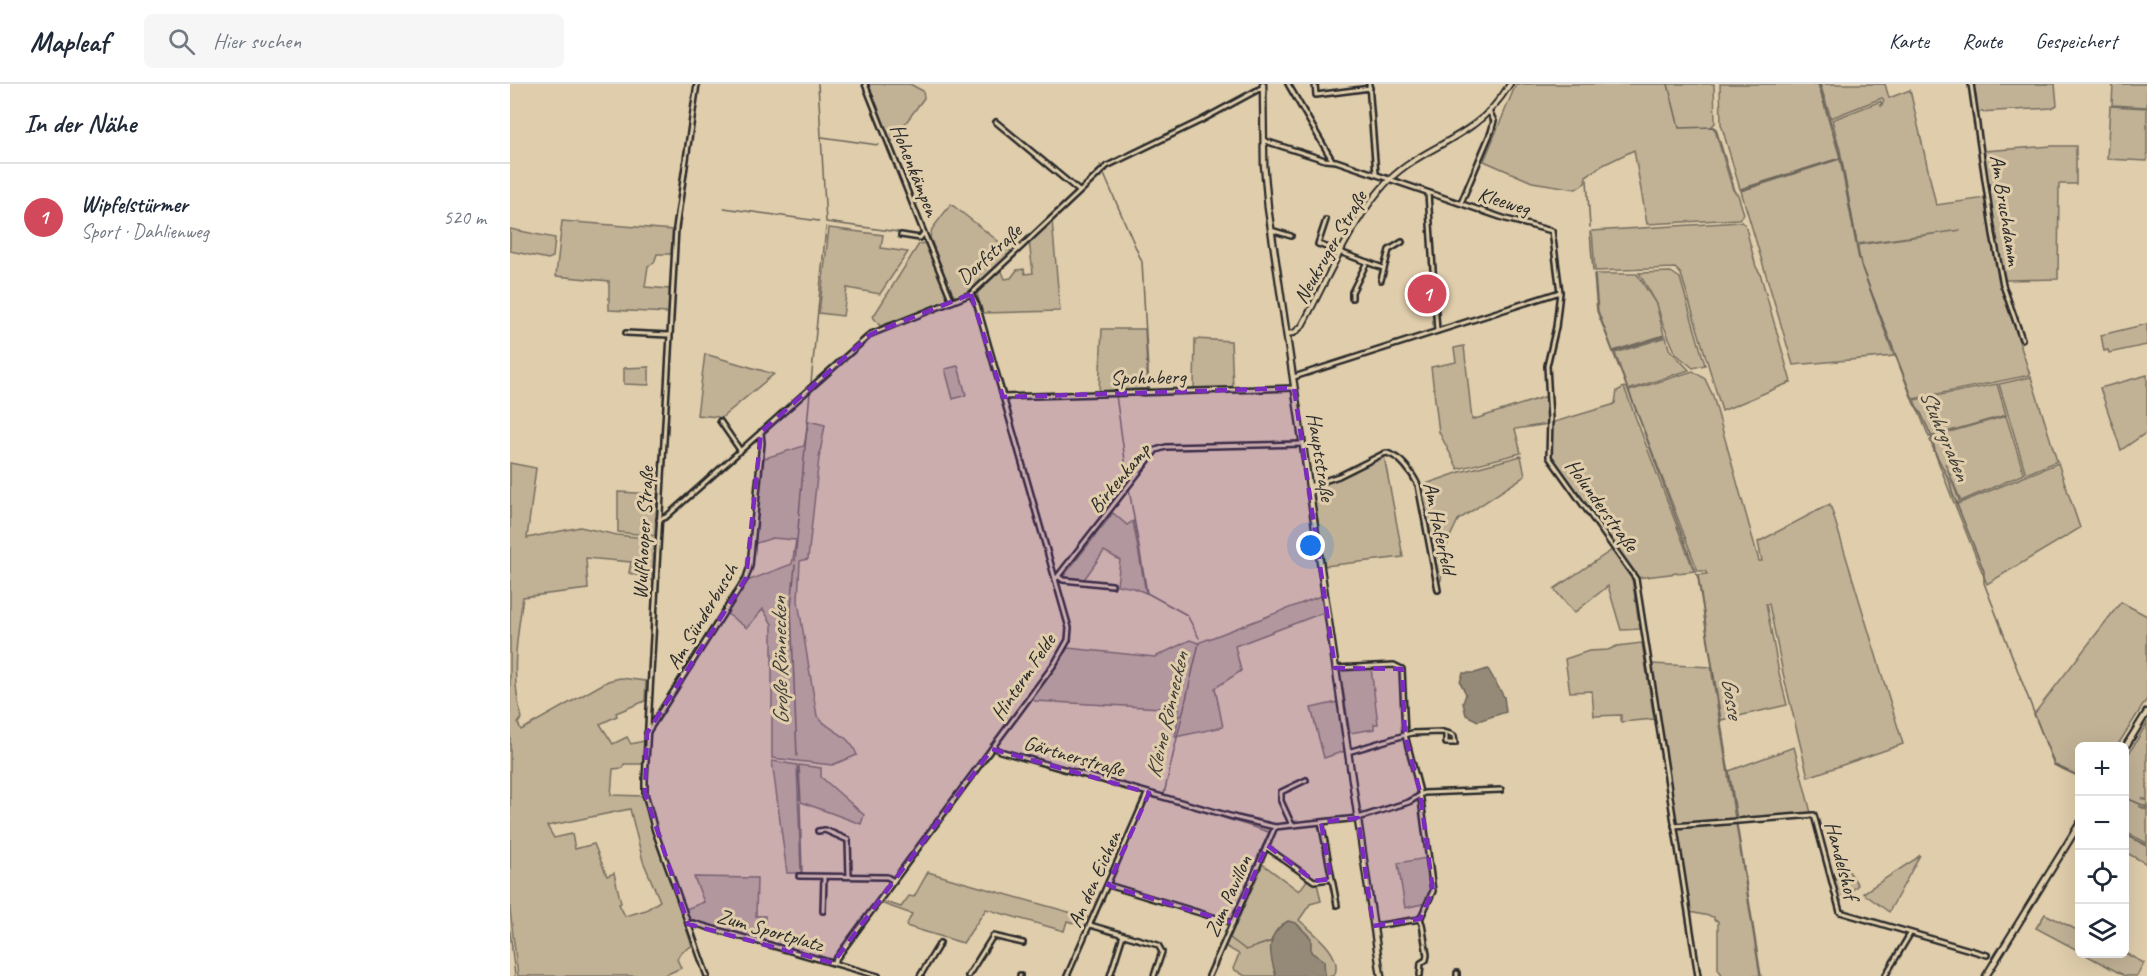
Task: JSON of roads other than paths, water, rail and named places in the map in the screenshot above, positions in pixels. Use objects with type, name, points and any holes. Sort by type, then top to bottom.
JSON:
[{"type":"main road","name":"Hauptstraße","points":[[1263,85],[1266,189],[1271,230],[1381,976]]},
{"type":"main road","points":[[2128,742],[2147,712]]},
{"type":"main road","points":[[1986,976],[2075,830]]},
{"type":"street","name":"Wulfhooper Straße","points":[[697,84],[676,228],[645,793],[707,976]]},
{"type":"street","name":"Hohenkämpen","points":[[865,84],[952,301]]},
{"type":"street","points":[[1288,84],[1332,160]]},
{"type":"street","points":[[1315,84],[1316,95],[1370,86],[1376,174]]},
{"type":"street","name":"Neukruger Straße","points":[[1287,334],[1294,333],[1302,326],[1370,202],[1390,179],[1409,164],[1474,125],[1489,111],[1510,84]]},
{"type":"street","name":"Am Bruchdamm","points":[[1971,84],[2003,285],[2022,339]]},
{"type":"street","name":"Dorfstraße","points":[[659,520],[666,517],[871,334],[971,294],[1096,174],[1117,160],[1200,121],[1263,85]]},
{"type":"street","points":[[1461,203],[1491,132],[1494,121],[1489,111]]},
{"type":"street","points":[[996,122],[1079,190]]},
{"type":"street","name":"Kleeweg","points":[[1264,141],[1376,174],[1506,219],[1552,231],[1560,292]]},
{"type":"street","points":[[1428,193],[1437,331]]},
{"type":"street","points":[[1326,220],[1318,244],[1383,268]]},
{"type":"street","points":[[1271,230],[1291,236]]},
{"type":"street","name":"Hohenkämpen","points":[[901,235],[921,238],[924,233]]},
{"type":"street","points":[[1381,280],[1389,250],[1402,242]]},
{"type":"street","points":[[1352,298],[1352,292],[1367,262]]},
{"type":"street","points":[[1292,378],[1560,292]]},
{"type":"street","name":"Holunderstraße","points":[[1560,292],[1556,327],[1547,366],[1550,419],[1549,458],[1636,579],[1698,976]]},
{"type":"street","name":"Hinterm Felde","points":[[832,963],[1055,663],[1068,640],[1069,628],[977,304],[971,294]]},
{"type":"street","points":[[626,333],[669,335]]},
{"type":"street","name":"Spohnberg","points":[[1003,397],[1294,388]]},
{"type":"street","points":[[720,421],[740,450]]},
{"type":"street","name":"Am Sünderbusch","points":[[647,733],[746,578],[750,566],[762,443],[761,432]]},
{"type":"street","name":"Birkenkamp","points":[[1055,580],[1156,450],[1166,447],[1303,444]]},
{"type":"street","name":"Am Haferfeld","points":[[1309,486],[1339,476],[1383,454],[1387,453],[1396,458],[1412,473],[1418,485],[1438,590]]},
{"type":"street","points":[[1059,577],[1063,580],[1112,585]]},
{"type":"street","points":[[1336,668],[1394,666],[1402,669],[1405,735],[1420,794],[1433,891],[1419,919]]},
{"type":"street","points":[[1348,752],[1412,733],[1446,733]]},
{"type":"street","name":"Gärtnerstraße","points":[[993,747],[1016,756],[1275,827],[1358,818],[1409,802],[1420,794]]},
{"type":"street","points":[[1292,825],[1281,801],[1281,792],[1306,780]]},
{"type":"street","points":[[1420,794],[1479,789],[1501,790]]},
{"type":"street","name":"An den Eichen","points":[[1067,976],[1148,793]]},
{"type":"street","name":"Handelshof","points":[[1674,826],[1814,815],[1840,912],[1987,955]]},
{"type":"street","points":[[1321,822],[1337,905]]},
{"type":"street","name":"Zum Pavillon","points":[[1209,976],[1275,827]]},
{"type":"street","points":[[818,831],[825,830],[849,840],[849,876]]},
{"type":"street","points":[[1266,847],[1314,881],[1331,879]]},
{"type":"street","points":[[799,876],[887,877],[894,881]]},
{"type":"street","points":[[823,911],[824,877]]},
{"type":"street","points":[[1108,885],[1233,923]]},
{"type":"street","points":[[1374,926],[1419,919]]},
{"type":"street","points":[[1419,919],[1422,924],[1427,955],[1426,960],[1422,963],[1420,975]]},
{"type":"street","name":"Zum Sportplatz","points":[[688,924],[693,923],[878,976]]},
{"type":"street","points":[[1090,925],[1161,948],[1162,952],[1154,976]]},
{"type":"street","points":[[1885,976],[1910,933]]},
{"type":"street","points":[[1110,976],[1123,935]]},
{"type":"street","points":[[968,976],[993,936],[1023,943]]},
{"type":"street","points":[[920,976],[940,943]]},
{"type":"waterway","name":"Große Rönnecken","points":[[818,84],[826,222],[898,232]]},
{"type":"waterway","points":[[1668,84],[1679,128],[1714,127],[1716,129],[1735,191]]},
{"type":"waterway","name":"Stuhrgraben","points":[[1819,84],[1839,150],[1861,265],[1914,404],[1921,413],[1931,435],[1936,454],[1950,482],[1984,571],[1984,583],[2054,765],[2075,775]]},
{"type":"waterway","points":[[822,137],[878,145]]},
{"type":"waterway","points":[[1741,190],[1840,158]]},
{"type":"waterway","points":[[1103,172],[1142,262],[1149,389],[1115,390]]},
{"type":"waterway","name":"Gosse","points":[[1587,180],[1590,227]]},
{"type":"waterway","points":[[724,208],[819,221]]},
{"type":"waterway","name":"Große Rönnecken","points":[[811,383],[826,227]]},
{"type":"waterway","name":"Gosse","points":[[1590,232],[1593,271]]},
{"type":"waterway","name":"Gosse","points":[[1594,274],[1597,311],[1642,426]]},
{"type":"waterway","points":[[1614,352],[1664,336]]},
{"type":"waterway","name":"Große Rönnecken","points":[[799,515],[810,392]]},
{"type":"waterway","points":[[1116,395],[1128,482]]},
{"type":"waterway","name":"Gosse","points":[[1644,432],[1698,578],[1761,976]]},
{"type":"waterway","points":[[1129,489],[1147,593],[1187,615],[1199,638]]},
{"type":"waterway","name":"Große Rönnecken","points":[[795,561],[799,518]]},
{"type":"waterway","name":"Große Rönnecken","points":[[795,565],[791,608],[797,756]]},
{"type":"waterway","name":"Kleine Rönnecken","points":[[1164,794],[1199,643]]},
{"type":"waterway","name":"Große Rönnecken","points":[[798,767],[800,800]]},
{"type":"waterway","name":"Kleine Rönnecken","points":[[1163,799],[1269,832],[1255,863]]},
{"type":"waterway","name":"Stuhrgraben","points":[[2129,799],[2147,807]]},
{"type":"waterway","name":"Große Rönnecken","points":[[800,803],[802,873]]},
{"type":"waterway","points":[[2129,836],[2147,845]]},
{"type":"waterway","name":"Kleine Rönnecken","points":[[1261,866],[1230,938],[1246,950],[1272,941]]},
{"type":"waterway","points":[[510,931],[515,976]]},
{"type":"place","name":"Wipfelstürmer","points":[[1427,294]]}]
